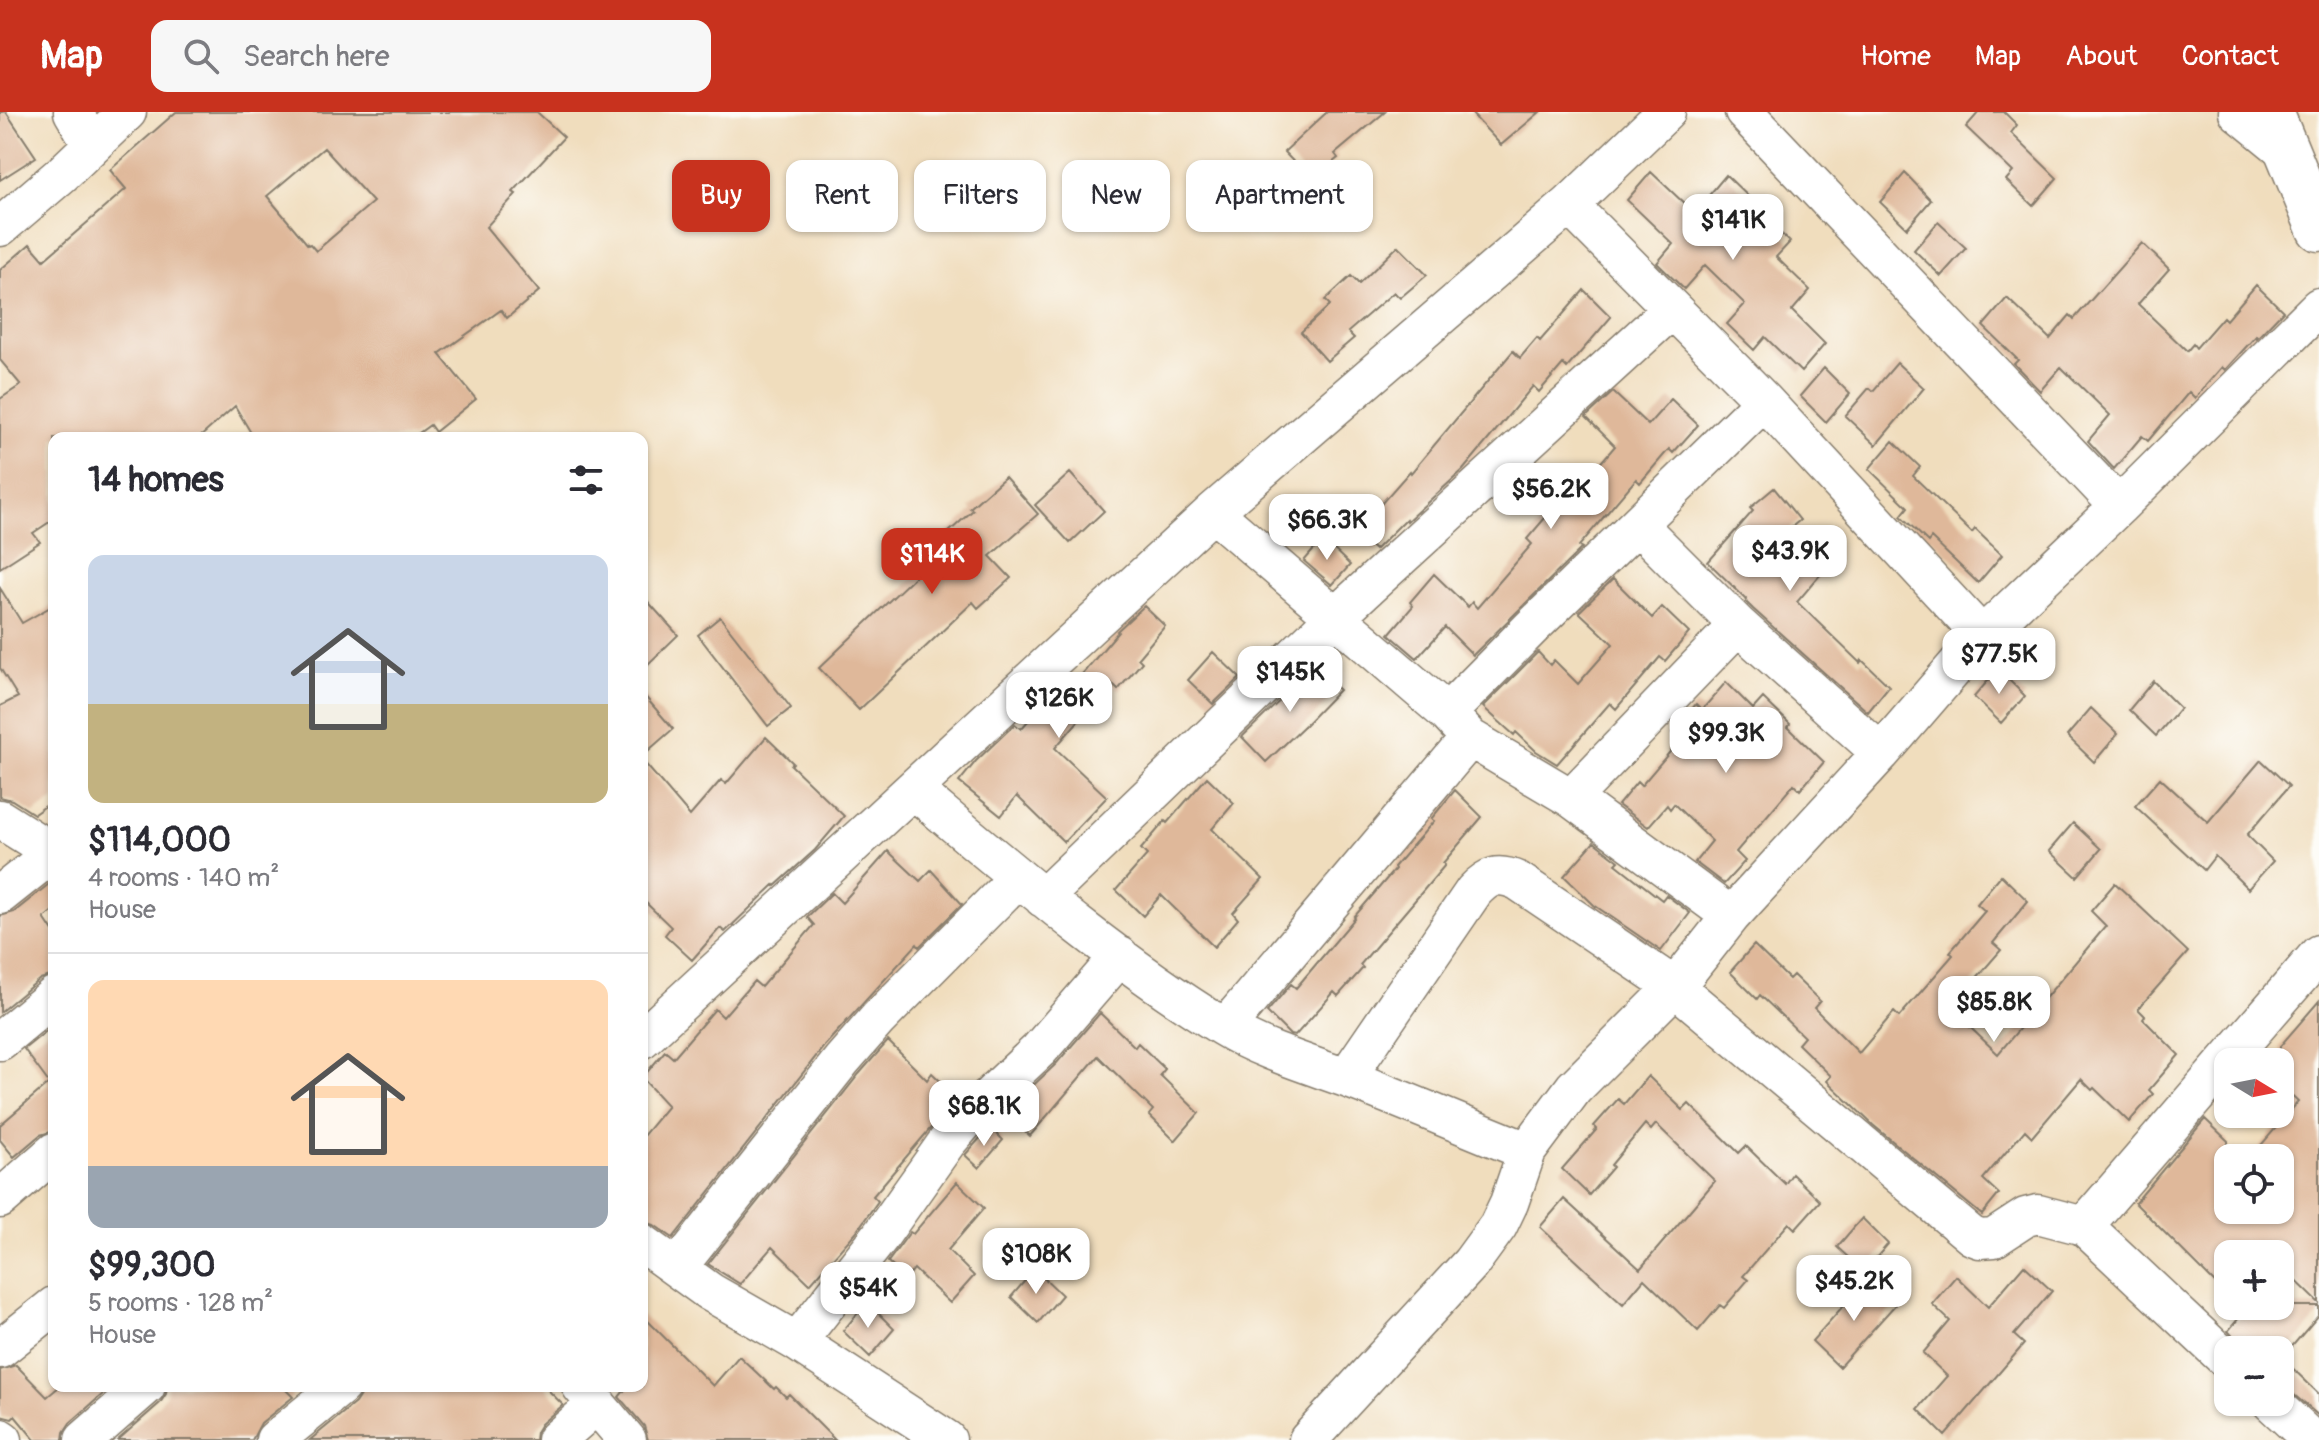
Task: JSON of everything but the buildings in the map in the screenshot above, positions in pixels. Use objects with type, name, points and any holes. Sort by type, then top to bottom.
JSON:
[{"type":"street","points":[[73,112],[92,144]]},
{"type":"street","points":[[0,227],[127,112]]},
{"type":"street","points":[[648,1034],[1213,512],[1569,205],[1666,112]]},
{"type":"street","points":[[1744,112],[2119,506]]},
{"type":"street","points":[[2238,112],[2287,152]]},
{"type":"street","points":[[2271,112],[2319,229]]},
{"type":"street","points":[[1569,205],[1764,401],[1982,636]]},
{"type":"street","points":[[1308,1440],[1471,1263],[1498,1226],[1527,1151],[1574,1088],[1675,987],[1731,916],[1881,753],[1982,636],[2119,506],[2319,307]]},
{"type":"street","points":[[677,1268],[860,1040],[1335,617],[1671,310]]},
{"type":"street","points":[[1225,1028],[1530,629],[1764,401]]},
{"type":"street","points":[[1213,512],[1458,726],[1571,798],[1731,916]]},
{"type":"street","points":[[1638,525],[1738,625],[1881,753]]},
{"type":"street","points":[[1571,798],[1738,625]]},
{"type":"street","points":[[914,790],[1030,888],[1120,956],[1225,1028],[1290,1059],[1346,1078],[1527,1151]]},
{"type":"street","points":[[0,819],[48,848]]},
{"type":"street","points":[[0,895],[48,857]]},
{"type":"street","points":[[1346,1078],[1474,891],[1486,879],[1506,876],[1518,881],[1675,987],[1972,1236],[1994,1238],[2026,1217],[2038,1214],[2084,1226],[2214,1348]]},
{"type":"street","points":[[2084,1226],[2319,954]]},
{"type":"street","points":[[797,1342],[879,1238],[947,1142],[975,1110],[1039,1050],[1120,956]]},
{"type":"street","points":[[0,1041],[48,1001]]},
{"type":"street","points":[[0,1199],[48,1157]]},
{"type":"street","points":[[648,1247],[710,1292],[797,1342],[947,1440]]},
{"type":"street","points":[[0,1349],[48,1311]]},
{"type":"street","points":[[84,1440],[139,1392]]},
{"type":"street","points":[[275,1440],[334,1392]]},
{"type":"street","points":[[556,1440],[589,1395],[627,1440]]},
{"type":"street","points":[[2286,1416],[2312,1440]]}]
